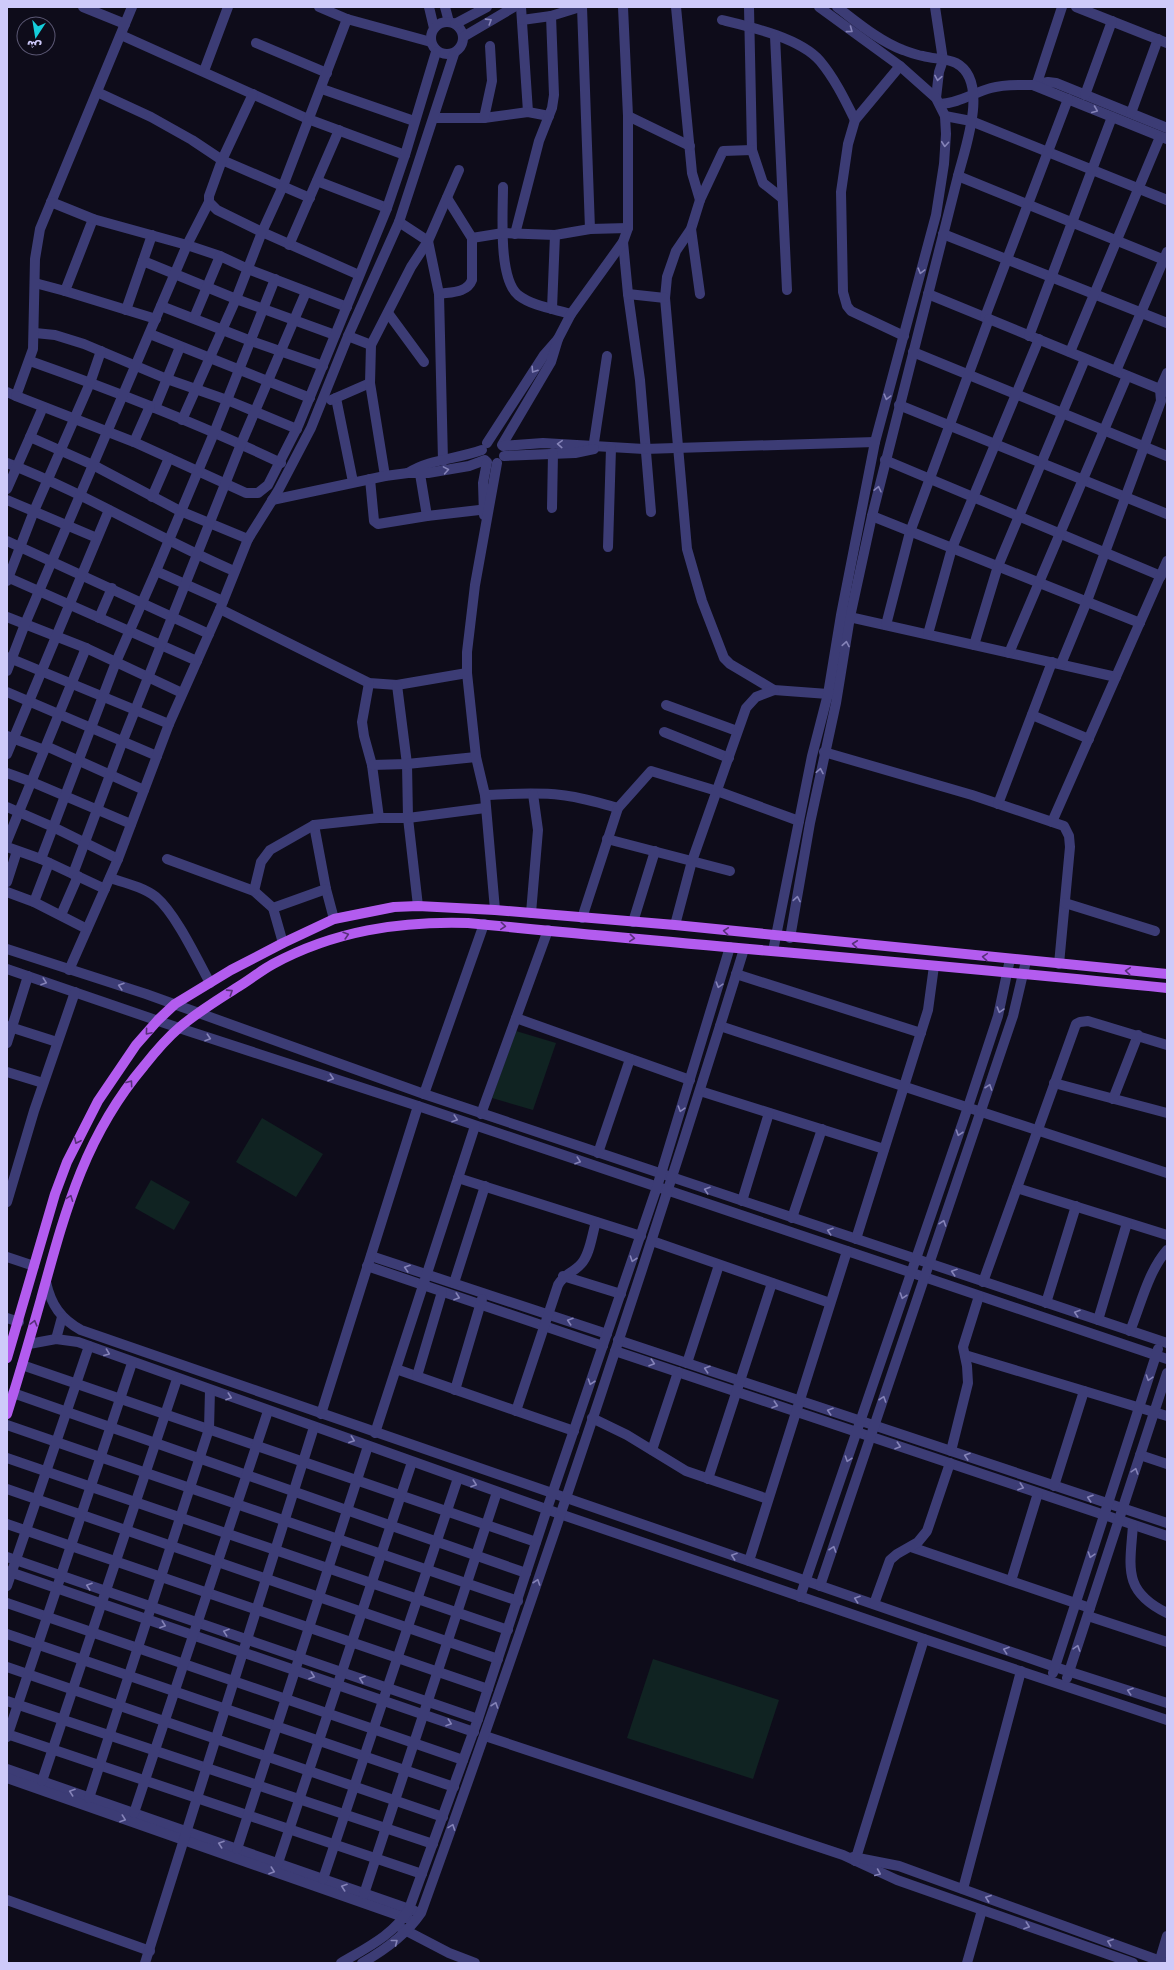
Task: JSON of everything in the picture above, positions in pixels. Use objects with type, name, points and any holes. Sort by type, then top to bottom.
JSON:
[{"type":"main road","points":[[7,1356],[19,1322],[55,1194],[67,1162],[81,1131],[136,1045],[158,1020],[175,1004],[283,943],[334,919],[394,907],[418,906],[495,910],[675,925],[790,938],[1167,974]]},
{"type":"main road","points":[[7,1414],[29,1344],[67,1206],[95,1138],[112,1108],[132,1080],[179,1028],[273,964],[323,943],[351,934],[394,925],[431,922],[484,924],[744,949],[1024,973],[1167,988]]},
{"type":"street","points":[[83,7],[125,24]]},
{"type":"street","points":[[132,7],[40,229],[35,259],[33,349],[30,361],[12,394],[134,442],[246,493],[258,493],[268,485],[281,463],[297,429],[387,208],[405,155],[436,52]]},
{"type":"street","points":[[204,71],[228,7]]},
{"type":"street","points":[[319,7],[347,19],[430,42]]},
{"type":"street","points":[[429,7],[434,28]]},
{"type":"street","points":[[69,970],[118,859],[169,724],[209,634],[248,539],[294,463],[322,402],[348,336],[399,222],[454,54],[461,48],[463,37],[461,30],[452,23],[445,7]]},
{"type":"street","points":[[454,54],[445,55],[436,52],[430,42],[431,34],[434,28],[441,23],[452,23],[487,7]]},
{"type":"street","points":[[463,37],[514,7]]},
{"type":"street","points":[[521,7],[528,112]]},
{"type":"street","points":[[522,20],[551,16],[581,7],[590,229]]},
{"type":"street","points":[[495,910],[484,795],[476,757],[467,673],[469,626],[485,521],[486,509],[483,483],[489,462],[503,449],[551,362],[558,339],[571,314],[623,242],[628,228],[628,116],[623,7]]},
{"type":"street","points":[[676,7],[681,72],[692,173],[700,200]]},
{"type":"street","points":[[749,7],[752,150],[762,183],[782,198]]},
{"type":"street","points":[[790,938],[824,752],[836,703],[846,616],[875,442],[936,215],[944,164],[946,134],[945,116],[938,100],[900,66],[819,7]]},
{"type":"street","points":[[773,951],[799,821],[846,616],[958,176],[971,121],[974,95],[972,82],[966,71],[955,63],[901,50],[882,40],[837,7]]},
{"type":"street","points":[[935,7],[943,60],[939,72],[938,100]]},
{"type":"street","points":[[1035,85],[1062,7]]},
{"type":"street","points":[[1076,7],[1162,41],[1131,114]]},
{"type":"street","points":[[515,234],[539,141],[549,116],[554,95],[551,16]]},
{"type":"street","points":[[182,420],[236,299],[262,232],[284,186],[308,119],[322,89],[347,19]]},
{"type":"street","points":[[722,20],[750,27],[776,36],[800,46],[819,60],[833,77],[855,120]]},
{"type":"street","points":[[1085,95],[1112,21]]},
{"type":"street","points":[[121,35],[308,119],[405,155]]},
{"type":"street","points":[[776,36],[787,290]]},
{"type":"street","points":[[256,43],[327,73]]},
{"type":"street","points":[[484,118],[492,81],[490,46]]},
{"type":"street","points":[[900,66],[855,120],[848,144],[843,172],[843,292],[847,306],[851,311],[904,336]]},
{"type":"street","points":[[938,100],[957,102],[992,88],[1012,85],[1035,85],[1048,82],[1056,83],[1167,128]]},
{"type":"street","points":[[1035,85],[1163,138],[1138,188],[1070,352]]},
{"type":"street","points":[[322,89],[414,121]]},
{"type":"street","points":[[97,92],[151,117],[192,140],[222,160],[310,198]]},
{"type":"street","points":[[7,671],[9,658],[68,526],[187,245],[209,202],[222,160],[253,94]]},
{"type":"street","points":[[886,625],[910,532],[968,374],[1007,260],[1068,99]]},
{"type":"street","points":[[434,118],[484,118],[528,112],[549,116]]},
{"type":"street","points":[[628,116],[690,146]]},
{"type":"street","points":[[945,116],[971,121],[1167,200]]},
{"type":"street","points":[[928,634],[952,548],[1016,394],[1052,278],[1112,117]]},
{"type":"street","points":[[289,245],[339,130]]},
{"type":"street","points":[[752,150],[723,151],[700,200],[691,229],[676,251],[667,277],[665,298],[688,549],[702,601],[724,658],[730,664],[774,690]]},
{"type":"street","points":[[384,476],[370,383],[371,345],[411,267],[428,241],[459,170]]},
{"type":"street","points":[[958,176],[1117,240],[1166,257],[1116,371]]},
{"type":"street","points":[[317,181],[387,208]]},
{"type":"street","points":[[503,187],[503,233],[506,273],[510,285],[519,295],[552,309],[571,314]]},
{"type":"street","points":[[439,294],[463,290],[470,285],[472,280],[472,238],[447,198]]},
{"type":"street","points":[[51,202],[93,219],[187,245],[220,256],[306,292],[347,306]]},
{"type":"street","points":[[209,202],[217,210],[262,232],[359,275]]},
{"type":"street","points":[[65,291],[93,219]]},
{"type":"street","points":[[399,222],[428,241],[439,294],[443,461]]},
{"type":"street","points":[[472,238],[503,233],[555,236],[590,229],[628,228]]},
{"type":"street","points":[[691,229],[700,294]]},
{"type":"street","points":[[943,234],[1167,323]]},
{"type":"street","points":[[126,310],[152,235]]},
{"type":"street","points":[[552,309],[555,236]]},
{"type":"street","points":[[623,242],[628,294],[640,380],[644,449],[651,512]]},
{"type":"street","points":[[194,318],[220,256]]},
{"type":"street","points":[[143,261],[236,299],[335,335]]},
{"type":"street","points":[[34,902],[53,827],[64,796],[116,662],[214,433],[275,279]]},
{"type":"street","points":[[35,283],[156,319]]},
{"type":"street","points":[[62,915],[85,843],[122,742],[187,585],[242,444],[306,292]]},
{"type":"street","points":[[628,294],[665,298]]},
{"type":"street","points":[[928,294],[1086,358],[1164,394]]},
{"type":"street","points":[[161,306],[250,341],[323,366]]},
{"type":"street","points":[[388,313],[424,362]]},
{"type":"street","points":[[34,333],[61,337],[101,350],[167,379],[196,388],[297,429]]},
{"type":"street","points":[[150,334],[310,398]]},
{"type":"street","points":[[348,336],[371,345]]},
{"type":"street","points":[[484,446],[544,355],[558,339]]},
{"type":"street","points":[[134,442],[167,379],[180,347]]},
{"type":"street","points":[[101,350],[90,383],[47,480],[7,579],[69,604],[197,662]]},
{"type":"street","points":[[913,352],[1167,456]]},
{"type":"street","points":[[595,447],[607,356]]},
{"type":"street","points":[[974,645],[998,566],[1086,358]]},
{"type":"street","points":[[30,361],[153,407],[242,444],[281,463]]},
{"type":"street","points":[[998,804],[1032,715],[1087,601],[1164,394],[1167,374]]},
{"type":"street","points":[[1009,653],[1127,376]]},
{"type":"street","points":[[322,402],[336,398],[370,383]]},
{"type":"street","points":[[336,398],[353,482]]},
{"type":"street","points":[[899,405],[1167,514]]},
{"type":"street","points":[[7,490],[43,407]]},
{"type":"street","points":[[30,437],[93,465],[180,511],[248,539]]},
{"type":"street","points":[[408,473],[421,466],[466,456],[484,446],[497,442],[503,449],[553,453],[575,453],[595,447]]},
{"type":"street","points":[[503,449],[543,443],[644,449],[875,442]]},
{"type":"street","points":[[484,446],[489,462]]},
{"type":"street","points":[[608,548],[611,448]]},
{"type":"street","points":[[552,508],[553,453]]},
{"type":"street","points":[[152,497],[169,458]]},
{"type":"street","points":[[885,460],[1160,576]]},
{"type":"street","points":[[272,500],[384,476],[408,473],[420,474],[489,462]]},
{"type":"street","points":[[7,463],[47,480],[168,541],[234,571]]},
{"type":"street","points":[[420,474],[427,516]]},
{"type":"street","points":[[370,479],[376,523],[381,525],[427,516],[486,509]]},
{"type":"street","points":[[7,500],[97,538]]},
{"type":"street","points":[[7,754],[10,737],[29,700],[109,510]]},
{"type":"street","points":[[872,516],[1140,623]]},
{"type":"street","points":[[7,541],[112,588],[209,634]]},
{"type":"street","points":[[1052,822],[1167,561]]},
{"type":"street","points":[[156,571],[187,585],[221,605],[369,684],[397,685],[467,673]]},
{"type":"street","points":[[99,618],[112,588]]},
{"type":"street","points":[[846,616],[1116,677]]},
{"type":"street","points":[[7,617],[86,648],[182,693]]},
{"type":"street","points":[[7,841],[86,648]]},
{"type":"street","points":[[9,658],[169,724]]},
{"type":"street","points":[[369,684],[362,722],[364,736],[372,765],[379,818]]},
{"type":"street","points":[[397,685],[407,764],[408,818],[418,906]]},
{"type":"street","points":[[675,925],[692,861],[746,708],[756,697],[774,690],[828,694]]},
{"type":"street","points":[[7,692],[29,700],[59,715],[157,756]]},
{"type":"street","points":[[666,705],[737,731]]},
{"type":"street","points":[[1032,715],[1089,739]]},
{"type":"street","points":[[664,732],[729,758]]},
{"type":"street","points":[[10,737],[45,748],[78,761],[144,790]]},
{"type":"street","points":[[824,752],[998,804],[1064,826],[1069,836],[1070,847],[1059,964]]},
{"type":"street","points":[[372,765],[407,764],[476,757]]},
{"type":"street","points":[[582,918],[618,808],[651,771],[717,791],[799,821]]},
{"type":"street","points":[[7,773],[98,809],[131,824]]},
{"type":"street","points":[[484,795],[533,794],[582,798],[618,808]]},
{"type":"street","points":[[531,913],[538,830],[533,794]]},
{"type":"street","points":[[7,807],[53,827],[118,859]]},
{"type":"street","points":[[254,891],[261,862],[270,850],[314,825],[379,818],[408,818],[485,808]]},
{"type":"street","points":[[314,825],[326,889],[334,919]]},
{"type":"street","points":[[607,839],[730,871]]},
{"type":"street","points":[[7,882],[12,849],[45,861],[105,889]]},
{"type":"street","points":[[633,922],[655,851]]},
{"type":"street","points":[[167,859],[254,891],[273,908],[283,943]]},
{"type":"street","points":[[110,878],[145,891],[156,898],[176,923],[210,983]]},
{"type":"street","points":[[273,908],[326,889]]},
{"type":"street","points":[[7,892],[34,902],[87,928]]},
{"type":"street","points":[[1064,903],[1154,931]]},
{"type":"street","points":[[424,1094],[484,924]]},
{"type":"street","points":[[481,1114],[548,930]]},
{"type":"street","points":[[341,1963],[372,1945],[397,1926],[407,1913],[422,1874],[474,1732],[552,1494],[658,1188],[730,947]]},
{"type":"street","points":[[7,949],[175,1004],[198,1014],[481,1114],[1130,1331],[1165,1340],[1156,1355],[1051,1680]]},
{"type":"street","points":[[362,1963],[398,1940],[418,1917],[485,1736],[615,1351],[673,1178],[744,949]]},
{"type":"street","points":[[800,1597],[998,1016],[1010,959]]},
{"type":"street","points":[[820,1586],[1013,1016],[1026,961]]},
{"type":"street","points":[[856,1239],[928,1010],[934,966]]},
{"type":"street","points":[[7,969],[1167,1359]]},
{"type":"street","points":[[736,974],[920,1033]]},
{"type":"street","points":[[7,1043],[10,1026],[28,976]]},
{"type":"street","points":[[7,1201],[43,1083],[75,992]]},
{"type":"street","points":[[516,1018],[690,1080]]},
{"type":"street","points":[[983,1282],[1074,1028],[1080,1022],[1088,1021],[1167,1045]]},
{"type":"street","points":[[10,1026],[57,1042]]},
{"type":"street","points":[[720,1026],[1167,1173]]},
{"type":"street","points":[[1113,1099],[1138,1035]]},
{"type":"street","points":[[598,1153],[630,1059]]},
{"type":"street","points":[[7,1072],[43,1083]]},
{"type":"street","points":[[1054,1083],[1167,1113]]},
{"type":"street","points":[[700,1090],[884,1149]]},
{"type":"street","points":[[321,1414],[418,1106]]},
{"type":"street","points":[[742,1202],[769,1112]]},
{"type":"street","points":[[375,1433],[475,1126]]},
{"type":"street","points":[[792,1218],[822,1129]]},
{"type":"street","points":[[458,1178],[641,1236]]},
{"type":"street","points":[[454,1283],[485,1186]]},
{"type":"street","points":[[1017,1188],[1167,1235]]},
{"type":"street","points":[[1046,1303],[1076,1206]]},
{"type":"street","points":[[516,1411],[558,1285],[563,1276],[582,1263],[596,1222]]},
{"type":"street","points":[[1098,1320],[1127,1222]]},
{"type":"street","points":[[652,1241],[830,1303]]},
{"type":"street","points":[[1130,1331],[1158,1260],[1167,1250]]},
{"type":"street","points":[[749,1561],[847,1251]]},
{"type":"street","points":[[370,1256],[607,1334]]},
{"type":"street","points":[[7,1257],[34,1266]]},
{"type":"street","points":[[687,1363],[719,1265]]},
{"type":"street","points":[[367,1266],[603,1346]]},
{"type":"street","points":[[563,1276],[621,1294]]},
{"type":"street","points":[[46,1282],[54,1307],[62,1317],[81,1330],[820,1586],[1069,1671],[1167,1702]]},
{"type":"street","points":[[708,1479],[772,1283]]},
{"type":"street","points":[[417,1376],[442,1292]]},
{"type":"street","points":[[455,1390],[484,1293]]},
{"type":"street","points":[[951,1451],[968,1383],[968,1374],[963,1347],[979,1296]]},
{"type":"street","points":[[56,1339],[62,1317]]},
{"type":"street","points":[[7,1318],[19,1322]]},
{"type":"street","points":[[29,1344],[56,1339],[67,1340],[89,1346],[132,1363],[560,1514],[800,1597],[1167,1720]]},
{"type":"street","points":[[618,1340],[1167,1523]]},
{"type":"street","points":[[7,1586],[11,1559],[26,1531],[89,1346]]},
{"type":"street","points":[[615,1351],[1167,1536]]},
{"type":"street","points":[[965,1355],[1167,1416]]},
{"type":"street","points":[[132,1363],[29,1674],[7,1735],[53,1749],[422,1874]]},
{"type":"street","points":[[22,1365],[536,1542]]},
{"type":"street","points":[[396,1369],[574,1431]]},
{"type":"street","points":[[652,1450],[678,1372]]},
{"type":"street","points":[[1065,1685],[1167,1373]]},
{"type":"street","points":[[42,1782],[177,1379]]},
{"type":"street","points":[[89,1798],[209,1429],[210,1390]]},
{"type":"street","points":[[1054,1486],[1084,1391]]},
{"type":"street","points":[[13,1393],[526,1573]]},
{"type":"street","points":[[134,1813],[268,1411]]},
{"type":"street","points":[[592,1418],[627,1435],[686,1471],[768,1499]]},
{"type":"street","points":[[7,1425],[518,1601]]},
{"type":"street","points":[[145,1963],[314,1427]]},
{"type":"street","points":[[237,1849],[368,1446]]},
{"type":"street","points":[[1140,1455],[1167,1464]]},
{"type":"street","points":[[7,1458],[508,1630]]},
{"type":"street","points":[[278,1864],[412,1462]]},
{"type":"street","points":[[874,1604],[890,1560],[897,1554],[918,1542],[927,1531],[950,1463]]},
{"type":"street","points":[[324,1879],[458,1478]]},
{"type":"street","points":[[7,1489],[498,1659]]},
{"type":"street","points":[[364,1894],[497,1492]]},
{"type":"street","points":[[1011,1581],[1038,1493]]},
{"type":"street","points":[[7,1524],[488,1689]]},
{"type":"street","points":[[1134,1524],[1130,1565],[1134,1585],[1148,1602],[1167,1613]]},
{"type":"street","points":[[910,1547],[1076,1603],[1089,1612],[1167,1642]]},
{"type":"street","points":[[11,1559],[478,1719]]},
{"type":"street","points":[[9,1572],[474,1732]]},
{"type":"street","points":[[7,1603],[463,1760]]},
{"type":"street","points":[[7,1634],[454,1787]]},
{"type":"street","points":[[855,1859],[924,1639]]},
{"type":"street","points":[[7,1667],[443,1817]]},
{"type":"street","points":[[963,1889],[1021,1671]]},
{"type":"street","points":[[7,1701],[433,1844]]},
{"type":"street","points":[[485,1736],[844,1855],[897,1880],[1134,1963]]},
{"type":"street","points":[[7,1769],[134,1813],[185,1836],[237,1849],[324,1879],[364,1894],[407,1913]]},
{"type":"street","points":[[7,1778],[185,1836],[418,1917]]},
{"type":"street","points":[[855,1859],[899,1866],[1161,1962],[1167,1936]]},
{"type":"street","points":[[7,1900],[150,1951]]},
{"type":"street","points":[[968,1963],[982,1910]]},
{"type":"street","points":[[397,1926],[449,1953],[475,1963]]},
{"type":"green space","points":[[516,1031],[556,1043],[533,1110],[492,1098]]},
{"type":"green space","points":[[262,1118],[323,1154],[296,1197],[236,1162]]},
{"type":"green space","points":[[151,1180],[190,1202],[174,1230],[135,1208]]},
{"type":"green space","points":[[653,1659],[779,1700],[753,1779],[627,1738]]}]
